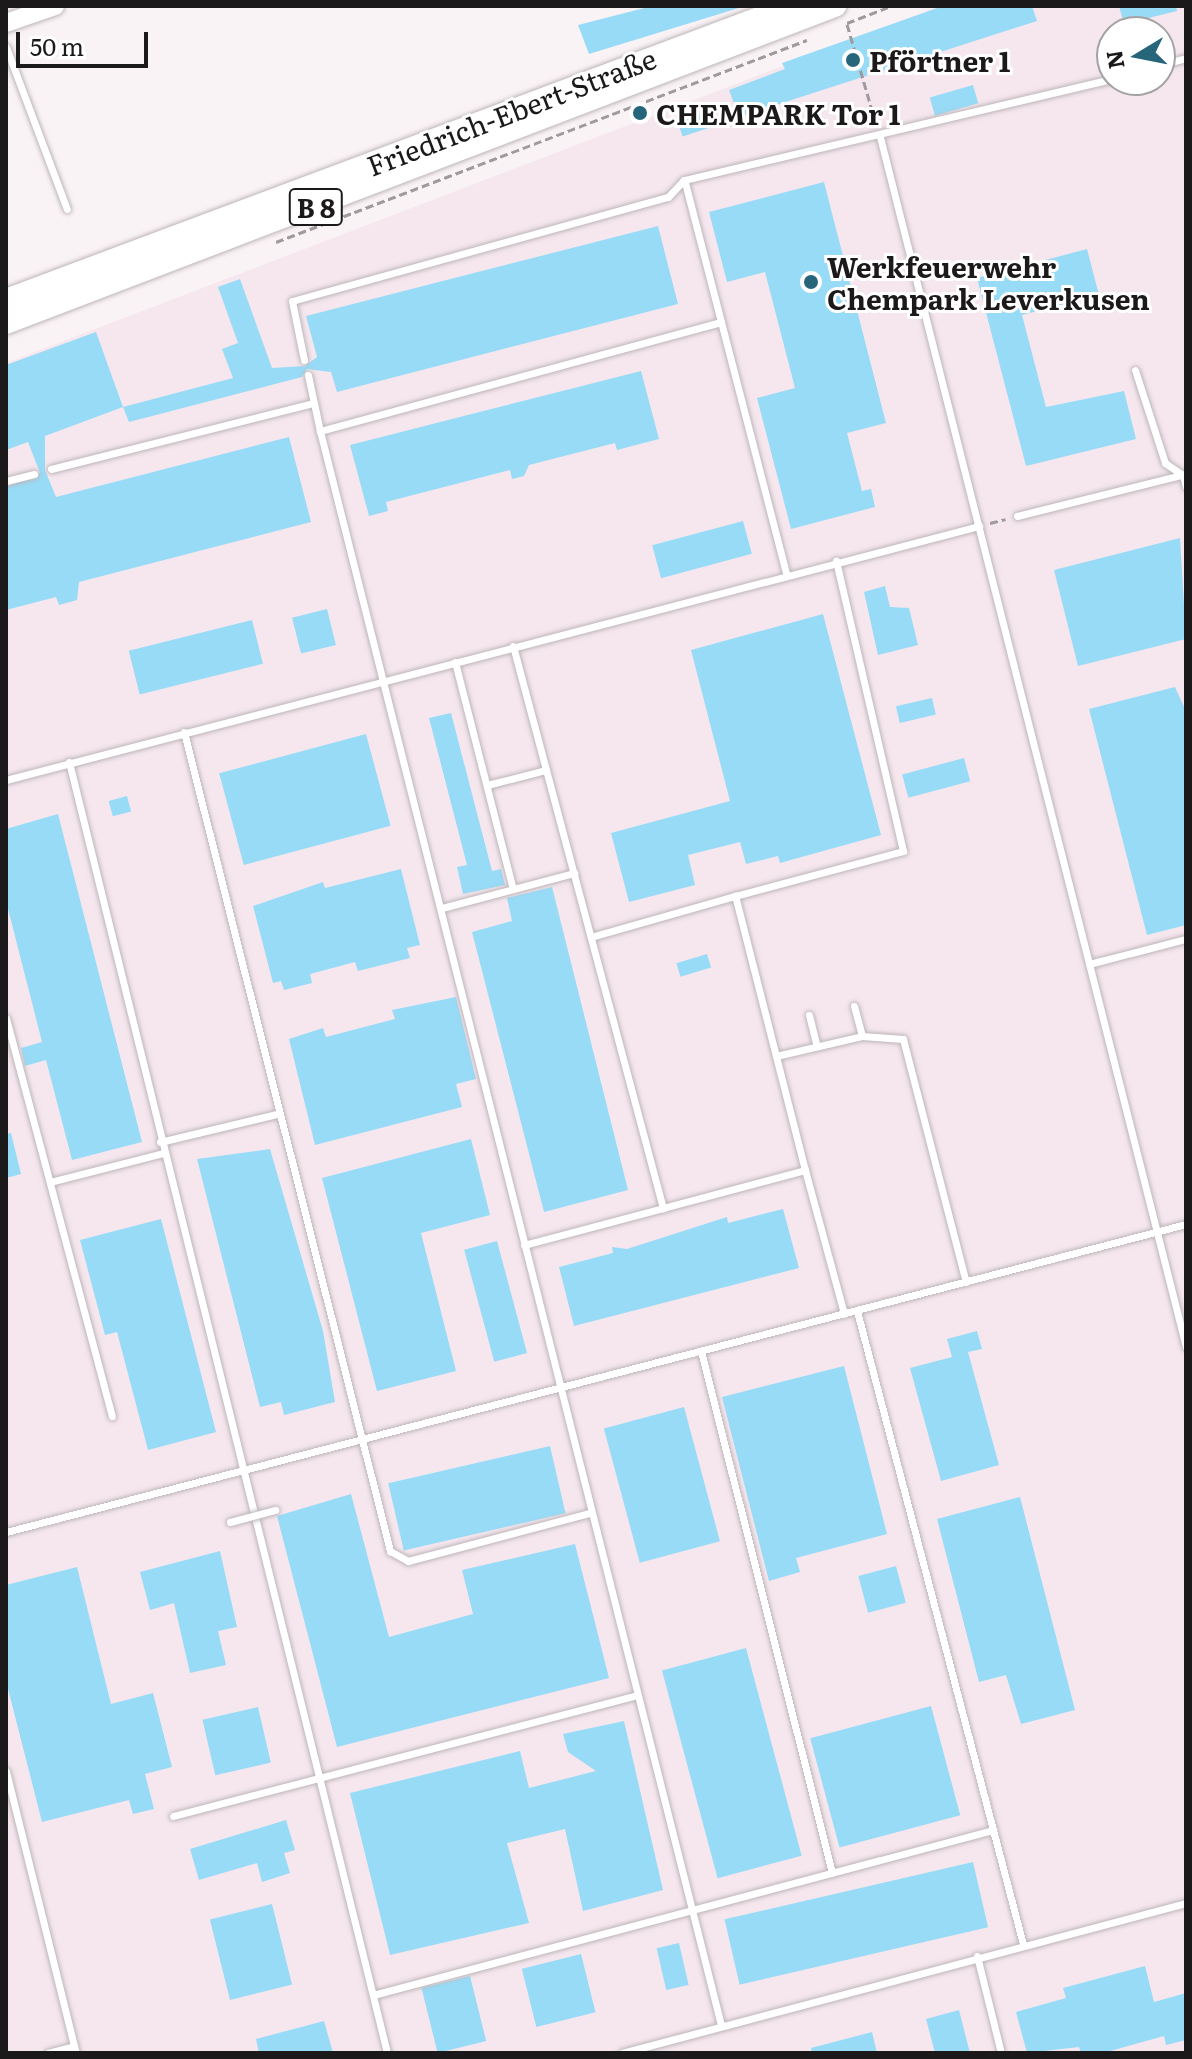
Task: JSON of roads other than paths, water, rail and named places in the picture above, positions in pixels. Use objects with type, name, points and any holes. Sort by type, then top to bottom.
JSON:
[{"type":"main road","name":"Friedrich-Ebert-Straße","points":[[6,300],[791,6]]},
{"type":"main road","name":"Friedrich-Ebert-Straße","points":[[6,323],[834,17]]},
{"type":"street","points":[[6,23],[55,6]]},
{"type":"lane","points":[[6,47],[67,209]]},
{"type":"lane","points":[[304,360],[292,301],[668,197],[684,180],[880,137],[1096,83]]},
{"type":"lane","points":[[880,137],[1186,1347]]},
{"type":"lane","points":[[684,180],[786,573]]},
{"type":"lane","points":[[320,431],[721,322]]},
{"type":"lane","points":[[1135,370],[1165,463],[1184,474]]},
{"type":"lane","points":[[308,375],[386,680],[688,1912],[721,2025]]},
{"type":"lane","points":[[51,469],[314,403]]},
{"type":"lane","points":[[6,481],[34,474]]},
{"type":"lane","points":[[1184,474],[1186,487]]},
{"type":"lane","points":[[1017,516],[1184,474]]},
{"type":"lane","points":[[6,780],[786,573],[979,526]]},
{"type":"lane","points":[[591,937],[903,851],[836,561]]},
{"type":"lane","points":[[513,646],[663,1208]]},
{"type":"lane","points":[[455,662],[513,889]]},
{"type":"lane","points":[[184,732],[359,1441],[390,1551],[408,1561],[590,1513]]},
{"type":"lane","points":[[69,762],[240,1472],[387,2053]]},
{"type":"lane","points":[[487,785],[546,770]]},
{"type":"lane","points":[[442,908],[574,873]]},
{"type":"lane","points":[[735,896],[844,1314]]},
{"type":"lane","points":[[1089,964],[1186,939]]},
{"type":"lane","points":[[854,1006],[862,1036]]},
{"type":"lane","points":[[809,1015],[817,1046]]},
{"type":"lane","points":[[6,1018],[112,1416]]},
{"type":"lane","points":[[776,1056],[862,1036],[903,1039],[966,1282]]},
{"type":"lane","points":[[160,1142],[277,1114]]},
{"type":"lane","points":[[50,1182],[163,1153]]},
{"type":"lane","points":[[524,1245],[805,1170]]},
{"type":"lane","points":[[6,1532],[1186,1224]]},
{"type":"lane","points":[[857,1311],[1023,1944]]},
{"type":"lane","points":[[701,1351],[832,1873]]},
{"type":"lane","points":[[230,1522],[275,1510]]},
{"type":"lane","points":[[173,1816],[317,1775],[636,1695]]},
{"type":"lane","points":[[6,1771],[75,2049],[48,2053]]},
{"type":"lane","points":[[373,1995],[993,1830]]},
{"type":"lane","points":[[622,2053],[977,1956],[1186,1903]]},
{"type":"lane","points":[[977,1956],[1001,2053]]},
{"type":"place","name":"Pförtner 1","points":[[853,60]]},
{"type":"place","name":"CHEMPARK Tor 1","points":[[640,113]]},
{"type":"place","name":"Werkfeuerwehr Chempark Leverkusen","points":[[811,282]]}]
